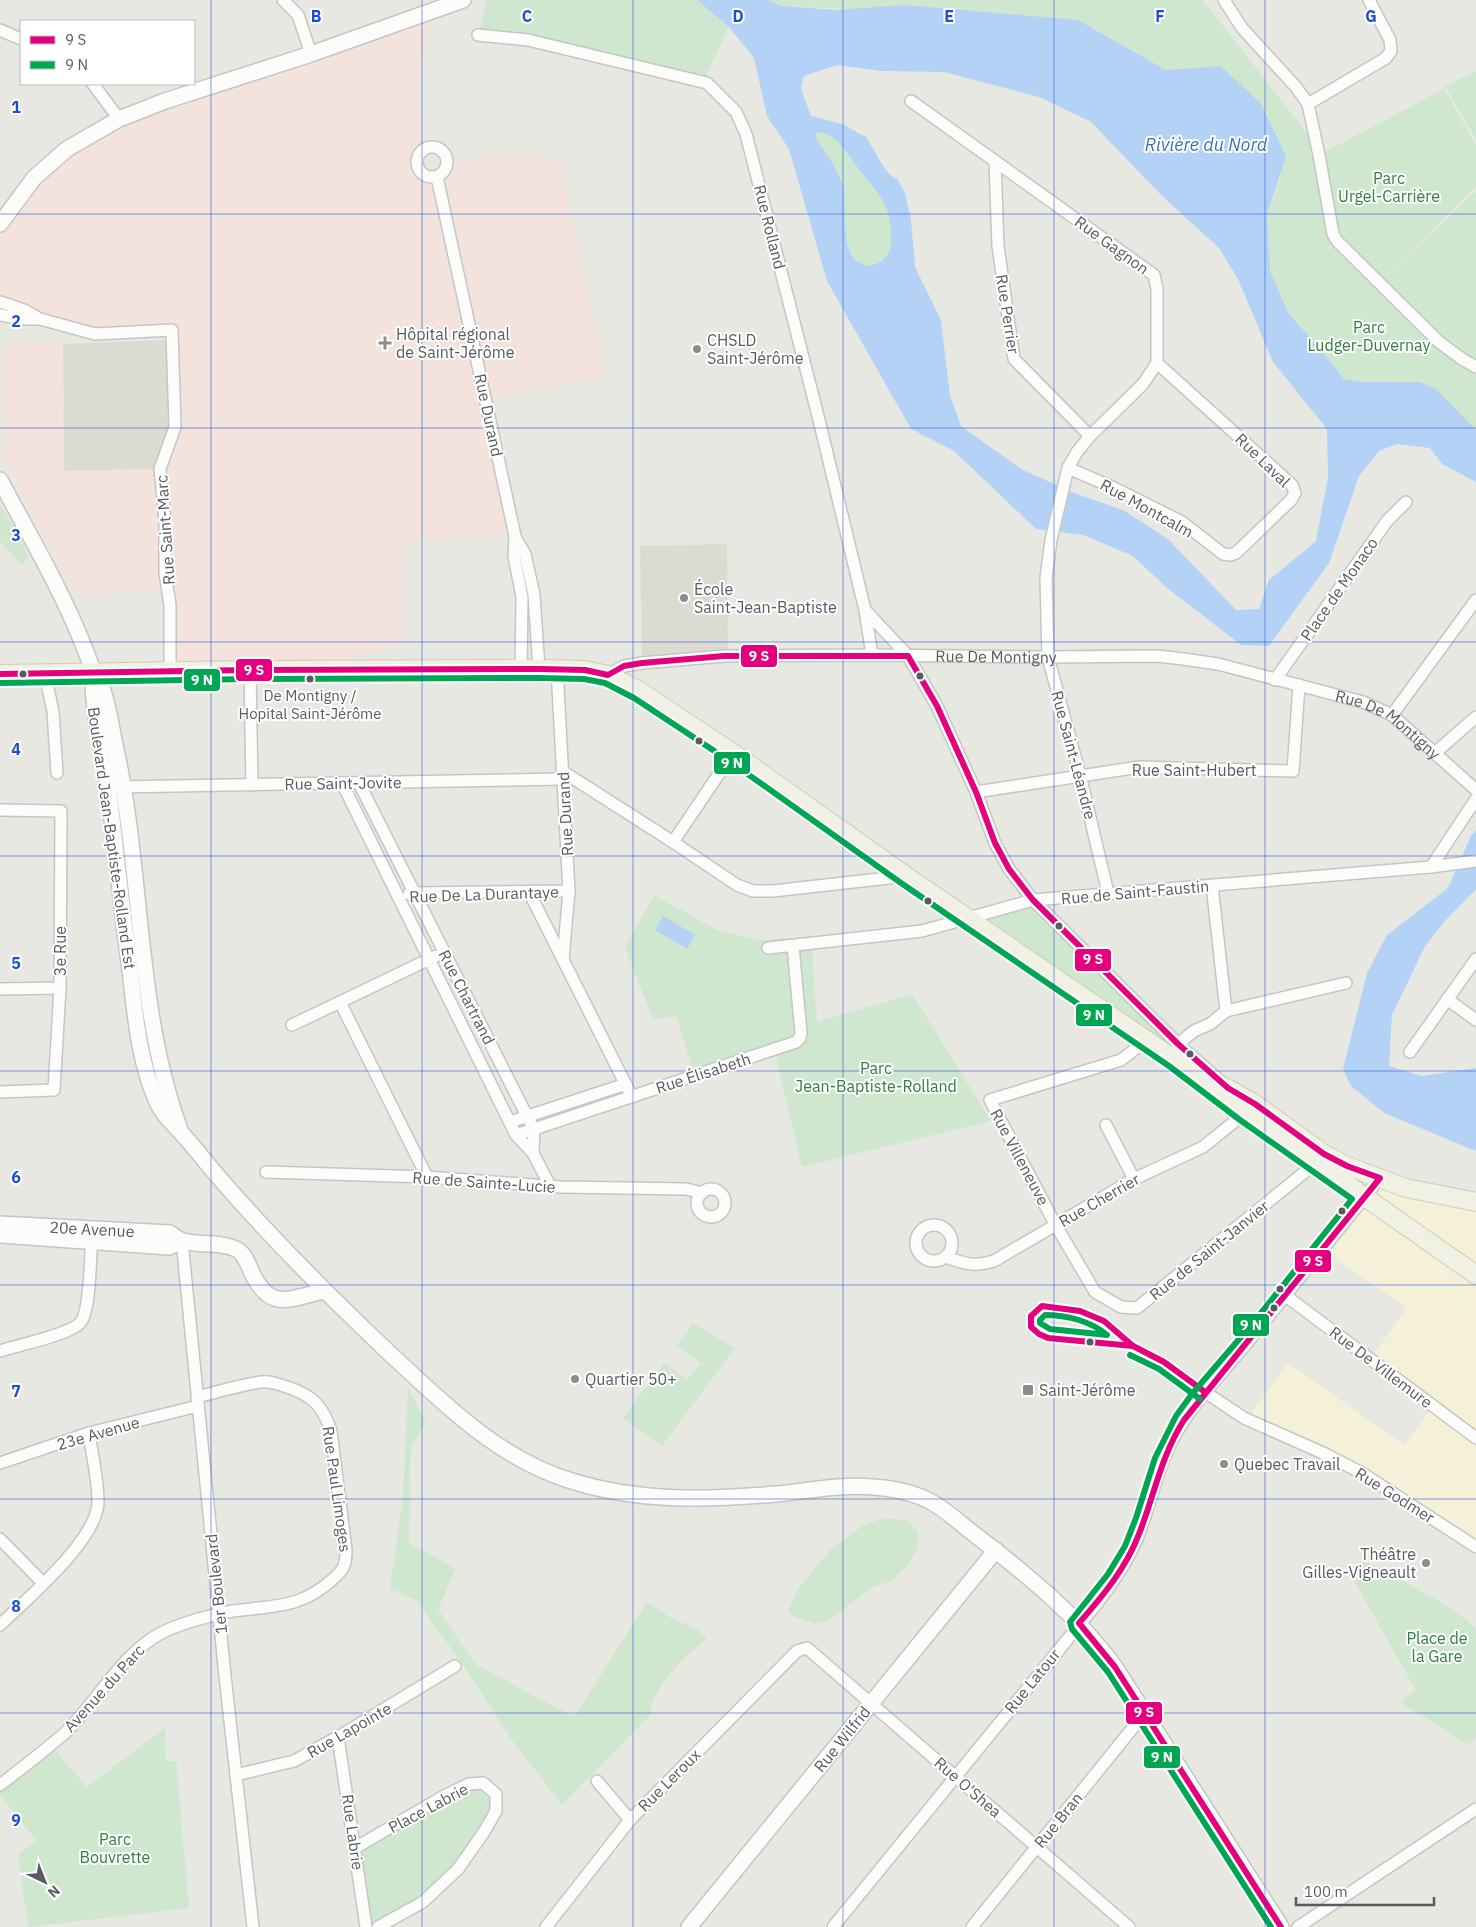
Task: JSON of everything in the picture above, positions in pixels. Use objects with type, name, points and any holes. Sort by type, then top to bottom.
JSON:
[{"type":"main road","points":[[0,674],[250,670],[539,669],[585,670],[608,676],[638,690],[733,753],[906,876],[1146,1040],[1176,1051],[1228,1088],[1255,1104],[1324,1154],[1348,1166],[1411,1190],[1476,1202]]},
{"type":"main road","points":[[1176,1051],[1245,1113],[1476,1275]]},
{"type":"main road","points":[[1391,1216],[1388,1208],[1391,1198],[1398,1192],[1411,1190]]},
{"type":"street","points":[[283,0],[298,15],[311,54]]},
{"type":"street","points":[[0,224],[34,178],[67,149],[118,119],[165,101],[311,54],[463,0]]},
{"type":"street","points":[[1224,0],[1242,28],[1296,87],[1308,104],[1333,234],[1336,241],[1439,342],[1476,367]]},
{"type":"street","points":[[1308,104],[1386,58],[1391,50],[1390,40],[1369,0]]},
{"type":"street","points":[[0,30],[20,39]]},
{"type":"street","name":"Rue Rolland","points":[[478,35],[528,40],[707,83],[736,112],[746,134],[819,420],[865,610],[872,655]]},
{"type":"street","points":[[94,85],[118,119]]},
{"type":"street","name":"Rue Gagnon","points":[[911,101],[1154,274],[1157,289],[1157,363]]},
{"type":"street","name":"Rue Perrier","points":[[996,162],[998,246],[1014,360],[1090,436]]},
{"type":"street","name":"Rue Durand","points":[[437,177],[515,536],[514,556],[522,598],[521,670]]},
{"type":"street","points":[[0,302],[24,310],[40,319]]},
{"type":"street","points":[[0,315],[22,319],[40,319]]},
{"type":"street","name":"Rue Saint-Marc","points":[[40,319],[95,334],[172,330],[175,427],[160,469],[166,520],[165,574],[170,605],[170,672]]},
{"type":"street","points":[[1066,473],[1077,452],[1090,436],[1144,384],[1157,363]]},
{"type":"street","name":"Rue Laval","points":[[1157,363],[1292,485],[1295,493],[1291,500],[1236,553],[1230,555],[1223,554]]},
{"type":"street","name":"Rue Montcalm","points":[[1066,473],[1112,487],[1182,522],[1223,554]]},
{"type":"street","name":"Rue Saint-Léandre","points":[[1066,473],[1051,540],[1046,578],[1048,657],[1080,775],[1108,893]]},
{"type":"street","points":[[0,480],[59,593],[88,654],[93,672]]},
{"type":"street","name":"Place de Monaco","points":[[1275,680],[1387,521],[1406,502]]},
{"type":"street","name":"Rue Durand","points":[[515,536],[525,554],[534,595],[539,669]]},
{"type":"street","points":[[1392,715],[1476,600]]},
{"type":"street","name":"Rue Rolland","points":[[865,610],[908,656],[937,706],[976,792],[995,843],[1009,869],[1033,900],[1176,1051]]},
{"type":"street","name":"Rue De Montigny","points":[[608,676],[624,666],[724,656],[1158,656],[1218,664],[1363,702],[1392,715],[1476,790]]},
{"type":"street","points":[[250,670],[252,785]]},
{"type":"street","name":"Rue Durand","points":[[557,670],[569,891],[563,959]]},
{"type":"street","name":"Boulevard Jean-Baptiste-Rolland Est","points":[[93,672],[103,691],[124,787],[149,996],[161,1068],[180,1132]]},
{"type":"street","name":"Boulevard Jean-Baptiste-Rolland Est","points":[[93,672],[92,696],[108,788],[133,998],[142,1056],[148,1076],[164,1116],[308,1276],[454,1412],[487,1438],[527,1463],[574,1482],[614,1491],[664,1498],[718,1498],[848,1486],[895,1489],[921,1497],[940,1508],[996,1550],[1079,1623],[1115,1667],[1282,1927]]},
{"type":"street","points":[[45,673],[53,712],[57,773]]},
{"type":"street","name":"Rue Saint-Hubert","points":[[976,792],[1139,767],[1294,771],[1299,686]]},
{"type":"street","points":[[1435,753],[1476,717]]},
{"type":"street","points":[[673,842],[733,753]]},
{"type":"street","points":[[562,775],[673,842],[736,885],[753,890],[772,891],[906,876]]},
{"type":"street","name":"Rue Saint-Jovite","points":[[108,788],[359,783],[562,775]]},
{"type":"street","name":"Rue Chartrand","points":[[342,783],[516,1135],[533,1152],[550,1186]]},
{"type":"street","name":"Rue Chartrand","points":[[359,783],[534,1130],[533,1152]]},
{"type":"street","points":[[1432,867],[1476,799]]},
{"type":"street","name":"3e Rue","points":[[0,810],[61,811],[60,988],[54,1090],[0,1092]]},
{"type":"street","points":[[376,851],[390,844]]},
{"type":"street","name":"Rue de Saint-Faustin","points":[[768,948],[922,931],[1033,900],[1476,862]]},
{"type":"street","points":[[1212,885],[1226,1011]]},
{"type":"street","name":"Rue De La Durantaye","points":[[399,897],[414,892],[569,891]]},
{"type":"street","points":[[529,892],[632,1097]]},
{"type":"street","points":[[127,946],[142,945]]},
{"type":"street","name":"Rue Élisabeth","points":[[516,1135],[796,1042],[800,1038],[801,1033],[793,946]]},
{"type":"street","points":[[292,1025],[444,952]]},
{"type":"street","points":[[1410,1052],[1476,959]]},
{"type":"street","points":[[1176,1051],[1194,1031],[1210,1024],[1226,1011],[1346,983]]},
{"type":"street","points":[[0,989],[60,988]]},
{"type":"street","points":[[133,998],[149,996]]},
{"type":"street","points":[[1448,999],[1476,1020]]},
{"type":"street","points":[[340,1002],[427,1177]]},
{"type":"street","name":"Rue Villeneuve","points":[[1095,1292],[1055,1224],[990,1100],[1121,1060],[1146,1040]]},
{"type":"street","points":[[510,1122],[626,1084]]},
{"type":"street","name":"Rue Cherrier","points":[[946,1257],[968,1265],[981,1265],[994,1261],[1134,1178],[1203,1147],[1245,1113]]},
{"type":"street","points":[[1106,1125],[1134,1178]]},
{"type":"street","name":"Rue de Saint-Janvier","points":[[1095,1292],[1121,1307],[1137,1308],[1316,1163]]},
{"type":"street","name":"Rue de Sainte-Lucie","points":[[266,1172],[427,1177],[550,1186],[686,1189],[702,1193]]},
{"type":"street","name":"Rue Latour","points":[[832,1927],[1098,1602],[1118,1575],[1133,1550],[1167,1452],[1176,1433],[1195,1404],[1286,1296],[1380,1178]]},
{"type":"street","name":"20e Avenue","points":[[0,1224],[92,1235],[169,1247],[182,1241],[224,1245],[237,1249],[262,1290],[272,1298],[283,1300]]},
{"type":"street","name":"20e Avenue","points":[[0,1235],[92,1235]]},
{"type":"street","points":[[0,1351],[70,1330],[81,1322],[87,1309],[92,1235]]},
{"type":"street","name":"1er Boulevard","points":[[182,1241],[197,1402],[253,1927]]},
{"type":"street","points":[[283,1300],[308,1276]]},
{"type":"street","points":[[283,1300],[324,1292]]},
{"type":"street","name":"Rue De Villemure","points":[[1286,1296],[1476,1438]]},
{"type":"street","name":"Rue Paul Limoges","points":[[197,1402],[262,1382],[275,1382],[300,1391],[318,1405],[326,1416],[331,1431],[346,1550],[346,1562],[342,1570],[326,1586],[302,1600],[278,1607],[219,1614]]},
{"type":"street","name":"Rue Godmer","points":[[1205,1392],[1244,1418],[1324,1453],[1362,1473],[1476,1547]]},
{"type":"street","name":"23e Avenue","points":[[0,1463],[90,1433],[197,1402]]},
{"type":"street","points":[[0,1625],[43,1583],[86,1535],[95,1518],[98,1502],[90,1433]]},
{"type":"street","points":[[0,1539],[43,1583]]},
{"type":"street","name":"Rue Wilfrid","points":[[689,1927],[996,1550]]},
{"type":"street","name":"Avenue du Parc","points":[[1,1785],[65,1732],[134,1653],[148,1640],[169,1629],[200,1618],[219,1614]]},
{"type":"street","name":"Rue O'Shea","points":[[807,1648],[1129,1927]]},
{"type":"street","name":"Rue Leroux","points":[[546,1927],[630,1820],[798,1651],[807,1648]]},
{"type":"street","name":"Rue Lapointe","points":[[236,1775],[294,1761],[338,1737],[454,1666]]},
{"type":"street","name":"Rue Bran","points":[[972,1927],[1144,1714]]},
{"type":"street","name":"Rue Labrie","points":[[338,1737],[366,1927]]},
{"type":"street","points":[[596,1781],[630,1820]]},
{"type":"street","name":"Place Labrie","points":[[355,1848],[444,1796],[469,1784],[483,1783],[496,1794],[496,1811],[458,1869],[423,1902],[378,1927]]},
{"type":"street","points":[[1298,1927],[1476,1809]]},
{"type":"shaded area","name":"Hôpital régional de Saint-Jérôme","points":[[433,14],[417,87],[422,150],[417,157],[418,168],[425,176],[437,177],[457,161],[509,153],[560,161],[605,376],[486,400],[515,536],[409,542],[401,561],[402,644],[303,670],[170,672],[161,589],[75,595],[4,459],[4,342],[63,344],[64,471],[160,469],[175,427],[172,330],[95,334],[31,324],[0,316],[0,224],[34,178],[108,124]]},
{"type":"shaded area","points":[[170,340],[175,427],[160,469],[64,471],[63,344]]},
{"type":"shaded area","name":"École Saint-Jean-Baptiste","points":[[727,544],[728,649],[642,658],[640,546]]},
{"type":"shaded area","points":[[1387,1177],[1476,1196],[1476,1549],[1344,1467],[1250,1415],[1288,1363],[1404,1445],[1431,1409],[1366,1365],[1407,1308],[1325,1251]]},
{"type":"green space","points":[[487,0],[697,0],[729,27],[703,82],[478,35]]},
{"type":"green space","points":[[768,0],[1203,0],[1316,145],[1319,155],[1444,89],[1476,145],[1476,187],[1378,283],[1476,191],[1476,430],[1362,382],[1344,379],[1289,314],[1270,271],[1267,215],[1281,176],[1222,66],[1166,70],[1078,20],[781,6]]},
{"type":"green space","points":[[1476,71],[1476,140],[1445,86]]},
{"type":"green space","points":[[820,132],[840,144],[876,190],[885,205],[890,226],[891,246],[890,251],[885,257],[876,264],[862,264],[854,259],[850,251],[845,230],[843,187],[835,168],[817,140],[815,134]]},
{"type":"green space","points":[[0,505],[18,533],[28,558],[22,566],[0,541]]},
{"type":"green space","name":"Parc Jean-Baptiste-Rolland","points":[[654,895],[717,930],[758,940],[811,937],[817,1022],[912,994],[991,1121],[802,1167],[773,1045],[693,1070],[676,1016],[653,1019],[625,947]]},
{"type":"green space","points":[[1033,900],[1164,1036],[1163,1041],[969,918]]},
{"type":"green space","points":[[693,1323],[735,1348],[662,1446],[623,1418],[664,1363],[687,1380],[701,1363],[677,1345]]},
{"type":"green space","points":[[408,1387],[426,1423],[412,1445],[410,1460],[409,1543],[456,1569],[438,1609],[475,1664],[574,1717],[647,1602],[671,1618],[697,1629],[707,1638],[671,1672],[657,1693],[650,1715],[562,1805],[511,1739],[461,1662],[416,1600],[390,1589],[403,1496]]},
{"type":"green space","points":[[884,1518],[907,1520],[919,1533],[917,1549],[907,1566],[891,1581],[872,1587],[829,1620],[815,1624],[793,1616],[788,1611],[798,1589],[833,1547],[864,1525]]},
{"type":"green space","name":"Place de la Gare","points":[[1364,1561],[1438,1601],[1465,1619],[1476,1629],[1476,1737],[1468,1745],[1400,1702],[1416,1690],[1353,1579]]},
{"type":"green space","name":"Parc Bouvrette","points":[[165,1728],[166,1761],[176,1761],[189,1908],[28,1927],[18,1855],[36,1840],[0,1795],[0,1787],[51,1746],[87,1787]]},
{"type":"green space","points":[[469,1784],[496,1794],[484,1832],[423,1902],[378,1927],[366,1927],[355,1848]]},
{"type":"water","name":"Rivière du Nord","points":[[697,0],[768,0],[781,6],[837,10],[903,5],[1078,20],[1166,70],[1221,66],[1261,104],[1286,156],[1267,215],[1270,271],[1289,314],[1344,379],[1362,382],[1420,382],[1436,389],[1476,430],[1476,482],[1442,464],[1430,448],[1397,444],[1379,451],[1359,476],[1329,563],[1269,646],[1241,645],[1166,587],[1133,556],[1083,535],[1036,529],[954,451],[911,429],[827,281],[789,149],[767,116],[754,58],[729,27]],"holes":[[[837,65],[881,71],[944,72],[1039,97],[1091,122],[1162,196],[1219,248],[1238,279],[1273,362],[1327,429],[1328,477],[1316,541],[1269,580],[1259,609],[1236,610],[1168,539],[1123,510],[1074,493],[1021,469],[961,426],[950,395],[941,320],[915,267],[911,220],[905,193],[898,180],[890,175],[880,161],[866,137],[842,124],[811,116],[801,89],[804,76]],[[820,132],[840,144],[876,190],[885,205],[890,226],[891,246],[890,251],[876,264],[864,265],[854,259],[850,251],[845,230],[843,187],[835,168],[817,140],[815,134]]]},
{"type":"water","points":[[1476,830],[1476,889],[1445,921],[1425,946],[1392,1015],[1389,1066],[1422,1076],[1476,1068],[1476,1151],[1384,1113],[1351,1086],[1343,1069],[1367,973],[1387,935],[1448,888],[1471,836]]},
{"type":"water","points":[[663,916],[695,935],[687,949],[655,930]]},
{"type":"transit line","points":[[0,674],[250,670],[539,669],[585,670],[608,675],[624,666],[642,663],[724,656],[908,656],[937,706],[976,792],[995,843],[1009,869],[1033,900],[1178,1044],[1228,1088],[1255,1104],[1324,1154],[1347,1166],[1380,1178],[1184,1420],[1169,1448],[1139,1534],[1128,1558],[1105,1592],[1079,1623],[1115,1667],[1281,1927]]},
{"type":"transit line","points":[[0,683],[250,679],[539,678],[584,679],[605,683],[634,698],[728,760],[901,883],[1169,1066],[1240,1120],[1352,1199],[1176,1416],[1155,1458],[1125,1546],[1108,1574],[1070,1622],[1072,1629],[1108,1672],[1271,1927]]},
{"type":"transit line","points":[[1042,1306],[1080,1311],[1104,1321],[1133,1346],[1048,1338],[1039,1334],[1031,1327],[1031,1316],[1042,1306]]},
{"type":"transit line","points":[[1045,1315],[1078,1320],[1094,1326],[1107,1335],[1050,1329],[1040,1323],[1040,1320],[1045,1315]]},
{"type":"transit line","points":[[1133,1346],[1164,1362],[1205,1392]]},
{"type":"transit line","points":[[1130,1355],[1159,1369],[1200,1399]]},
{"type":"place","name":"Hôpital régional de Saint-Jérôme","points":[[385,343]]},
{"type":"place","name":"CHSLD Saint-Jérôme","points":[[697,349]]},
{"type":"place","name":"École Saint-Jean-Baptiste","points":[[684,598]]},
{"type":"place","name":"De Montigny / Hopital Saint-Jérôme","points":[[310,679]]},
{"type":"place","name":"Quartier 50+","points":[[575,1379]]},
{"type":"place","name":"Saint-Jérôme","points":[[1028,1390]]},
{"type":"place","name":"Quebec Travail","points":[[1224,1464]]},
{"type":"place","name":"Théâtre Gilles-Vigneault","points":[[1426,1563]]},
{"type":"park label","name":"Parc Urgel-Carrière","points":[[1389,187]]},
{"type":"park label","name":"Parc Ludger-Duvernay","points":[[1369,336]]}]
